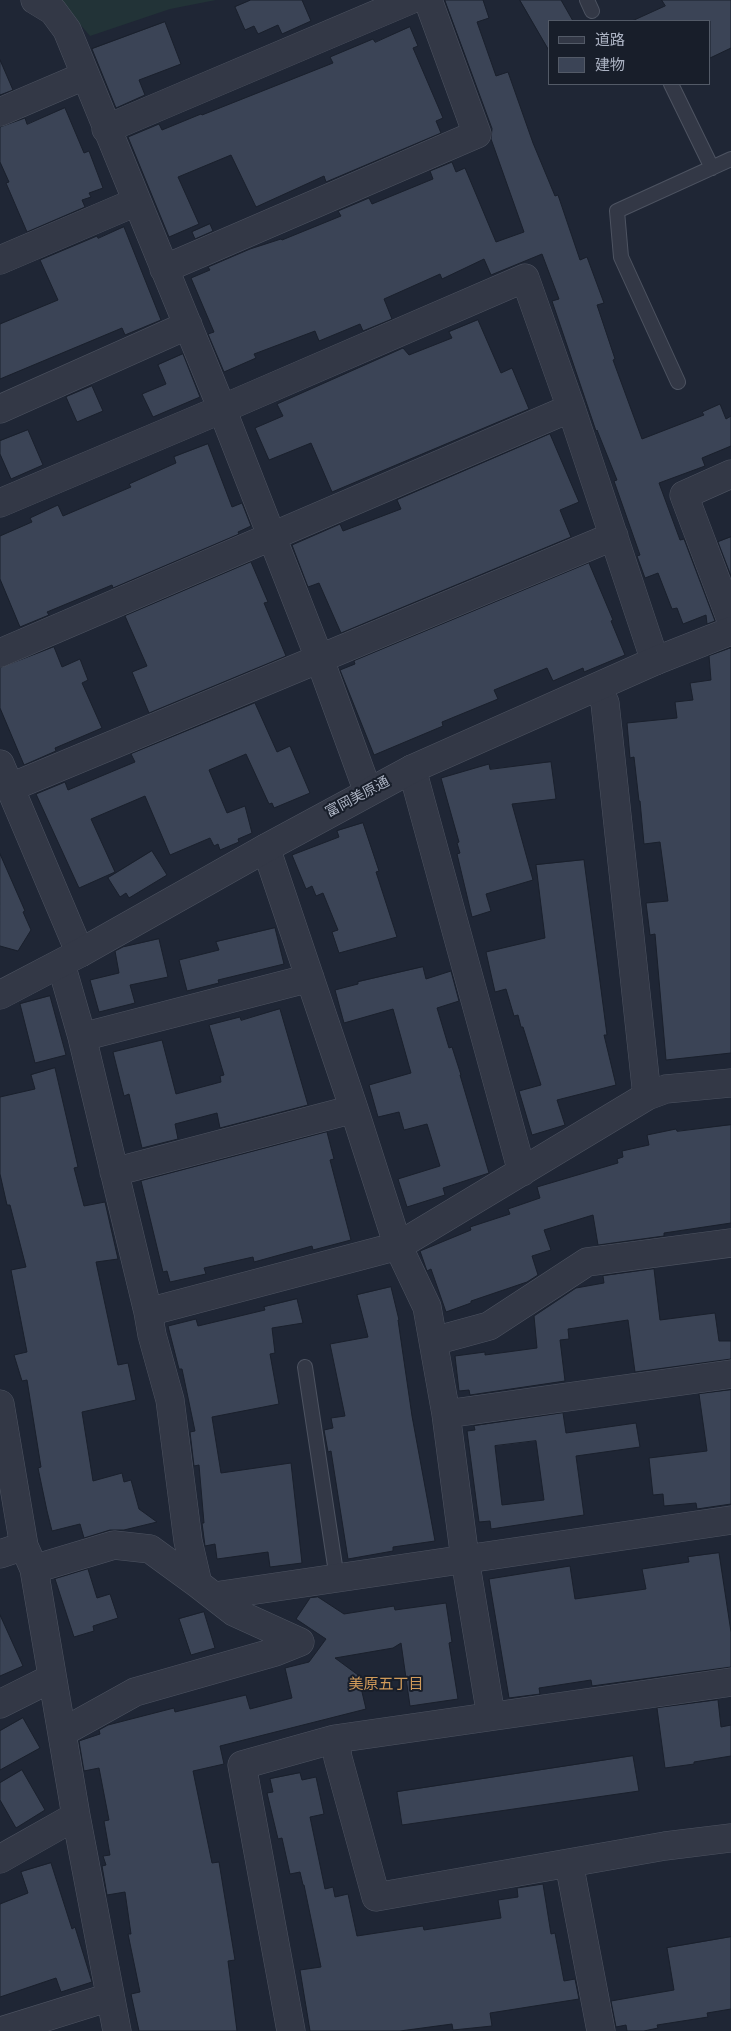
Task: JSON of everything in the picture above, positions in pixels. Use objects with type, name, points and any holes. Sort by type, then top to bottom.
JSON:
[{"type":"street","points":[[35,0],[52,10],[67,30],[84,76],[222,409],[320,660],[368,792]]},
{"type":"street","points":[[106,129],[410,0]]},
{"type":"street","points":[[164,269],[477,134],[428,0]]},
{"type":"street","points":[[0,112],[84,76]]},
{"type":"street","points":[[0,260],[136,202]]},
{"type":"street","points":[[0,502],[222,409],[525,278],[571,408],[655,662]]},
{"type":"street","points":[[0,409],[188,325]]},
{"type":"street","points":[[0,653],[571,408]]},
{"type":"street","points":[[731,474],[684,495],[731,620]]},
{"type":"street","points":[[207,1590],[188,1541],[170,1400],[152,1335],[82,1037],[70,959],[3,773],[320,660],[614,536]]},
{"type":"street","name":"富岡美原通","points":[[0,994],[70,959],[266,848],[412,769],[655,662],[731,631]]},
{"type":"street","points":[[598,687],[605,704],[647,1096]]},
{"type":"street","points":[[412,769],[522,1172]]},
{"type":"street","points":[[266,848],[398,1246],[427,1307],[446,1414],[465,1559],[491,1716]]},
{"type":"street","points":[[82,1037],[310,978]]},
{"type":"street","points":[[148,1312],[398,1246],[647,1096],[666,1089],[731,1082]]},
{"type":"street","points":[[114,1172],[354,1109]]},
{"type":"street","points":[[434,1341],[489,1326],[587,1262],[731,1243]]},
{"type":"street","points":[[446,1414],[731,1374]]},
{"type":"street","points":[[0,1404],[19,1556],[52,1678],[117,2031]]},
{"type":"street","points":[[207,1590],[337,1579],[731,1520]]},
{"type":"street","points":[[19,1556],[114,1545],[150,1549],[234,1612],[300,1642],[275,1652],[135,1692],[62,1732]]},
{"type":"street","points":[[0,1704],[52,1678]]},
{"type":"street","points":[[291,2031],[242,1765],[335,1739],[731,1682]]},
{"type":"street","points":[[335,1739],[338,1758],[376,1896],[665,1846],[731,1838]]},
{"type":"street","points":[[0,1858],[76,1816]]},
{"type":"street","points":[[569,1863],[601,2031]]},
{"type":"street","points":[[1,2031],[110,1997]]},
{"type":"lane","points":[[671,85],[712,168]]},
{"type":"lane","points":[[678,382],[621,257],[617,211],[731,158]]},
{"type":"lane","points":[[305,1368],[337,1579]]},
{"type":"shaded area","points":[[61,0],[216,0],[170,9],[90,36]]},
{"type":"building","points":[[251,0],[302,0],[311,21],[282,34],[278,25],[258,34],[254,26],[245,30],[235,7]]},
{"type":"building","points":[[445,0],[483,0],[489,18],[477,22],[496,76],[508,72],[533,143],[555,196],[558,195],[580,260],[587,257],[604,303],[597,305],[615,359],[613,360],[642,439],[704,415],[702,412],[720,404],[726,419],[731,416],[731,446],[702,458],[705,466],[659,483],[680,540],[684,539],[715,621],[707,624],[706,615],[683,624],[677,608],[672,609],[658,573],[645,578],[637,556],[640,555],[614,481],[617,480],[596,431],[552,301],[559,299],[542,254],[491,275],[484,259],[442,279],[440,274],[384,299],[392,319],[363,331],[360,324],[319,341],[315,331],[254,354],[256,358],[224,372],[208,334],[214,332],[191,278],[210,270],[208,267],[250,249],[282,240],[341,216],[338,211],[369,198],[372,204],[433,179],[430,171],[452,162],[456,172],[465,168],[496,242],[524,232],[491,139],[492,129]]},
{"type":"building","points":[[520,0],[561,0],[572,20],[548,20],[548,49]]},
{"type":"building","points":[[662,0],[731,0],[731,48],[711,58],[711,20],[634,20],[665,6]]},
{"type":"building","points":[[165,22],[181,64],[139,80],[145,95],[116,108],[92,49]]},
{"type":"building","points":[[410,27],[418,46],[413,48],[443,118],[436,121],[441,133],[326,182],[324,176],[256,207],[231,155],[178,177],[199,224],[169,237],[128,137],[159,124],[162,130],[202,115],[333,63],[330,57],[373,39],[375,42]]},
{"type":"building","points":[[0,60],[13,90],[0,95]]},
{"type":"building","points":[[65,108],[84,153],[89,151],[103,188],[89,193],[91,197],[82,200],[85,207],[27,232],[6,183],[9,182],[0,162],[0,127],[25,118],[27,124]]},
{"type":"building","points":[[210,224],[213,231],[195,239],[192,232]]},
{"type":"building","points":[[124,227],[161,320],[125,335],[122,328],[0,379],[0,324],[58,300],[40,260]]},
{"type":"building","points":[[478,320],[501,373],[512,368],[529,409],[332,492],[311,443],[269,460],[255,428],[283,416],[277,404],[403,348],[409,355],[452,338],[449,332]]},
{"type":"building","points":[[183,354],[200,397],[153,417],[142,394],[166,384],[158,365]]},
{"type":"building","points":[[92,386],[103,411],[77,422],[66,397]]},
{"type":"building","points":[[28,430],[43,465],[11,479],[0,454],[0,441]]},
{"type":"building","points":[[550,434],[579,502],[560,510],[571,537],[341,633],[319,583],[308,587],[292,545],[340,524],[343,531],[401,509],[397,500]]},
{"type":"building","points":[[208,444],[232,507],[242,503],[251,526],[238,532],[239,534],[113,588],[112,585],[47,612],[49,615],[20,627],[0,579],[0,536],[32,522],[30,518],[58,505],[63,516],[131,487],[129,484],[176,463],[174,457]]},
{"type":"building","points":[[731,537],[731,576],[718,542]]},
{"type":"building","points":[[251,562],[268,602],[264,603],[286,656],[149,713],[132,672],[147,666],[125,616]]},
{"type":"building","points":[[589,563],[613,620],[611,621],[625,655],[584,672],[583,668],[553,681],[547,668],[494,690],[498,699],[442,722],[443,726],[374,755],[340,670],[355,664],[354,661]]},
{"type":"building","points":[[54,647],[62,667],[80,659],[88,680],[82,683],[102,728],[55,748],[56,751],[24,765],[0,708],[0,668]]},
{"type":"building","points":[[731,648],[731,1053],[666,1060],[655,934],[650,935],[646,903],[668,901],[660,842],[644,844],[634,757],[630,758],[627,723],[677,718],[675,702],[693,700],[690,683],[711,680],[709,656]]},
{"type":"building","points":[[255,703],[277,752],[290,746],[310,793],[274,808],[272,803],[269,804],[246,754],[209,770],[227,813],[245,806],[252,833],[238,839],[239,842],[220,850],[218,844],[214,846],[210,838],[170,855],[145,796],[91,819],[115,872],[79,888],[36,794],[65,782],[68,790],[135,762],[131,754]]},
{"type":"building","points":[[551,762],[556,799],[512,804],[533,880],[486,894],[491,911],[472,917],[457,854],[460,853],[457,843],[459,842],[441,778],[489,764],[490,769]]},
{"type":"building","points":[[363,823],[379,871],[376,872],[397,937],[339,953],[332,932],[338,930],[323,893],[316,896],[312,886],[306,889],[292,855],[339,837],[337,831]]},
{"type":"building","points":[[152,851],[167,875],[129,898],[126,893],[120,897],[108,878]]},
{"type":"building","points":[[0,854],[25,911],[23,912],[31,930],[18,951],[0,946]]},
{"type":"building","points":[[584,860],[607,1035],[604,1035],[616,1085],[557,1100],[565,1125],[532,1135],[519,1091],[541,1085],[523,1027],[521,1027],[518,1015],[514,1016],[506,989],[495,992],[486,952],[545,938],[536,865]]},
{"type":"building","points":[[275,928],[284,964],[218,980],[219,983],[187,991],[179,960],[219,950],[216,942]]},
{"type":"building","points":[[159,939],[168,977],[130,985],[135,1003],[99,1012],[90,980],[119,973],[115,951],[123,947]]},
{"type":"building","points":[[423,967],[426,979],[451,971],[459,1001],[437,1008],[449,1048],[452,1047],[461,1075],[489,1173],[443,1188],[445,1195],[407,1207],[398,1179],[440,1166],[427,1124],[404,1130],[399,1112],[378,1117],[369,1085],[411,1073],[393,1009],[344,1023],[335,990],[358,984],[358,982]]},
{"type":"building","points":[[50,996],[66,1055],[35,1063],[20,1004]]},
{"type":"building","points":[[280,1009],[308,1105],[220,1128],[217,1113],[175,1124],[178,1139],[142,1148],[129,1094],[124,1096],[113,1052],[162,1040],[176,1094],[221,1082],[220,1076],[224,1075],[209,1025],[240,1017],[241,1020]]},
{"type":"building","points":[[55,1068],[78,1167],[74,1168],[84,1206],[105,1202],[118,1259],[96,1262],[118,1365],[128,1363],[136,1400],[82,1412],[93,1481],[122,1473],[124,1482],[131,1480],[139,1509],[157,1522],[124,1530],[110,1530],[84,1538],[80,1524],[52,1531],[47,1511],[38,1468],[41,1467],[27,1380],[22,1381],[14,1355],[27,1352],[11,1270],[26,1267],[10,1205],[7,1205],[0,1174],[0,1097],[35,1089],[31,1075]]},
{"type":"building","points":[[731,1125],[731,1223],[664,1233],[664,1236],[598,1245],[593,1215],[544,1230],[551,1250],[532,1256],[538,1275],[527,1282],[471,1301],[471,1303],[446,1312],[431,1269],[427,1271],[420,1251],[471,1230],[470,1227],[510,1214],[508,1209],[540,1198],[537,1187],[618,1163],[617,1159],[623,1157],[622,1151],[649,1145],[647,1135],[676,1129],[677,1131]]},
{"type":"building","points":[[327,1132],[334,1159],[330,1160],[351,1240],[313,1250],[312,1246],[254,1262],[253,1257],[204,1268],[206,1274],[170,1282],[167,1271],[163,1272],[141,1181]]},
{"type":"building","points":[[654,1269],[660,1320],[715,1313],[719,1341],[731,1341],[731,1359],[635,1372],[628,1320],[568,1329],[569,1339],[560,1340],[565,1381],[470,1395],[469,1390],[459,1391],[455,1356],[485,1352],[485,1355],[537,1348],[534,1316],[576,1288],[604,1283],[603,1276]]},
{"type":"building","points":[[391,1287],[399,1320],[412,1416],[435,1541],[393,1547],[393,1551],[348,1559],[331,1451],[328,1452],[324,1430],[333,1428],[331,1418],[345,1416],[330,1344],[368,1337],[357,1295]]},
{"type":"building","points":[[297,1299],[303,1323],[272,1328],[275,1353],[270,1354],[279,1404],[212,1417],[221,1473],[291,1463],[302,1563],[270,1567],[268,1552],[217,1559],[215,1544],[205,1546],[199,1465],[194,1466],[190,1432],[195,1431],[182,1369],[179,1369],[168,1326],[196,1319],[198,1326],[265,1310],[264,1307]]},
{"type":"building","points":[[731,1390],[731,1504],[697,1509],[696,1503],[664,1506],[663,1494],[653,1495],[649,1458],[707,1451],[699,1394]]},
{"type":"building","points":[[563,1413],[566,1433],[636,1423],[640,1447],[576,1456],[584,1515],[491,1529],[490,1521],[479,1522],[467,1431],[475,1430],[474,1426]],"holes":[[[536,1441],[544,1500],[502,1505],[495,1446]]]},
{"type":"building","points":[[719,1553],[731,1632],[731,1667],[592,1686],[591,1680],[539,1688],[540,1694],[509,1698],[489,1579],[570,1566],[575,1599],[646,1589],[642,1569],[689,1562],[688,1557]]},
{"type":"building","points":[[88,1569],[97,1598],[110,1594],[118,1618],[93,1626],[94,1631],[74,1637],[55,1579]]},
{"type":"building","points":[[318,1597],[344,1614],[394,1606],[395,1610],[446,1603],[452,1642],[449,1643],[458,1699],[410,1706],[401,1643],[393,1648],[335,1658],[358,1675],[366,1709],[220,1746],[224,1764],[193,1771],[212,1863],[219,1862],[235,1960],[228,1961],[237,2031],[139,2031],[131,1994],[140,1992],[128,1934],[131,1934],[125,1892],[107,1895],[102,1866],[106,1865],[103,1856],[110,1855],[104,1821],[109,1820],[99,1768],[84,1771],[79,1741],[100,1734],[99,1730],[108,1725],[174,1708],[175,1712],[246,1695],[250,1709],[292,1698],[285,1668],[309,1662],[326,1639],[296,1619],[310,1598]]},
{"type":"building","points":[[204,1612],[215,1648],[191,1655],[179,1619]]},
{"type":"building","points":[[0,1615],[23,1666],[0,1676]]},
{"type":"building","points":[[718,1700],[721,1727],[731,1725],[731,1756],[665,1768],[657,1708]]},
{"type":"building","points":[[23,1718],[40,1748],[0,1770],[0,1731]]},
{"type":"building","points":[[633,1756],[639,1791],[402,1825],[397,1792]]},
{"type":"building","points":[[22,1770],[45,1810],[16,1828],[0,1800],[0,1783]]},
{"type":"building","points":[[300,1773],[302,1780],[316,1777],[324,1814],[310,1817],[325,1889],[333,1887],[335,1897],[348,1894],[357,1936],[423,1926],[424,1930],[501,1918],[498,1900],[518,1897],[517,1888],[543,1884],[551,1934],[555,1933],[564,1981],[575,1979],[579,1999],[490,2013],[492,2026],[453,2030],[452,2024],[400,2031],[310,2031],[300,1970],[321,1967],[300,1872],[290,1874],[282,1838],[278,1839],[267,1793],[273,1792],[270,1779]]},
{"type":"building","points":[[51,1863],[72,1929],[75,1927],[92,1982],[61,1992],[56,1978],[0,1997],[0,1904],[28,1893],[21,1872]]},
{"type":"building","points":[[731,1937],[731,2009],[707,2013],[708,2017],[657,2025],[658,2028],[644,2031],[627,2031],[626,2025],[616,2027],[611,2001],[674,1990],[667,1948]]},
{"type":"district","name":"美原五丁目","points":[[386,1686]]}]
